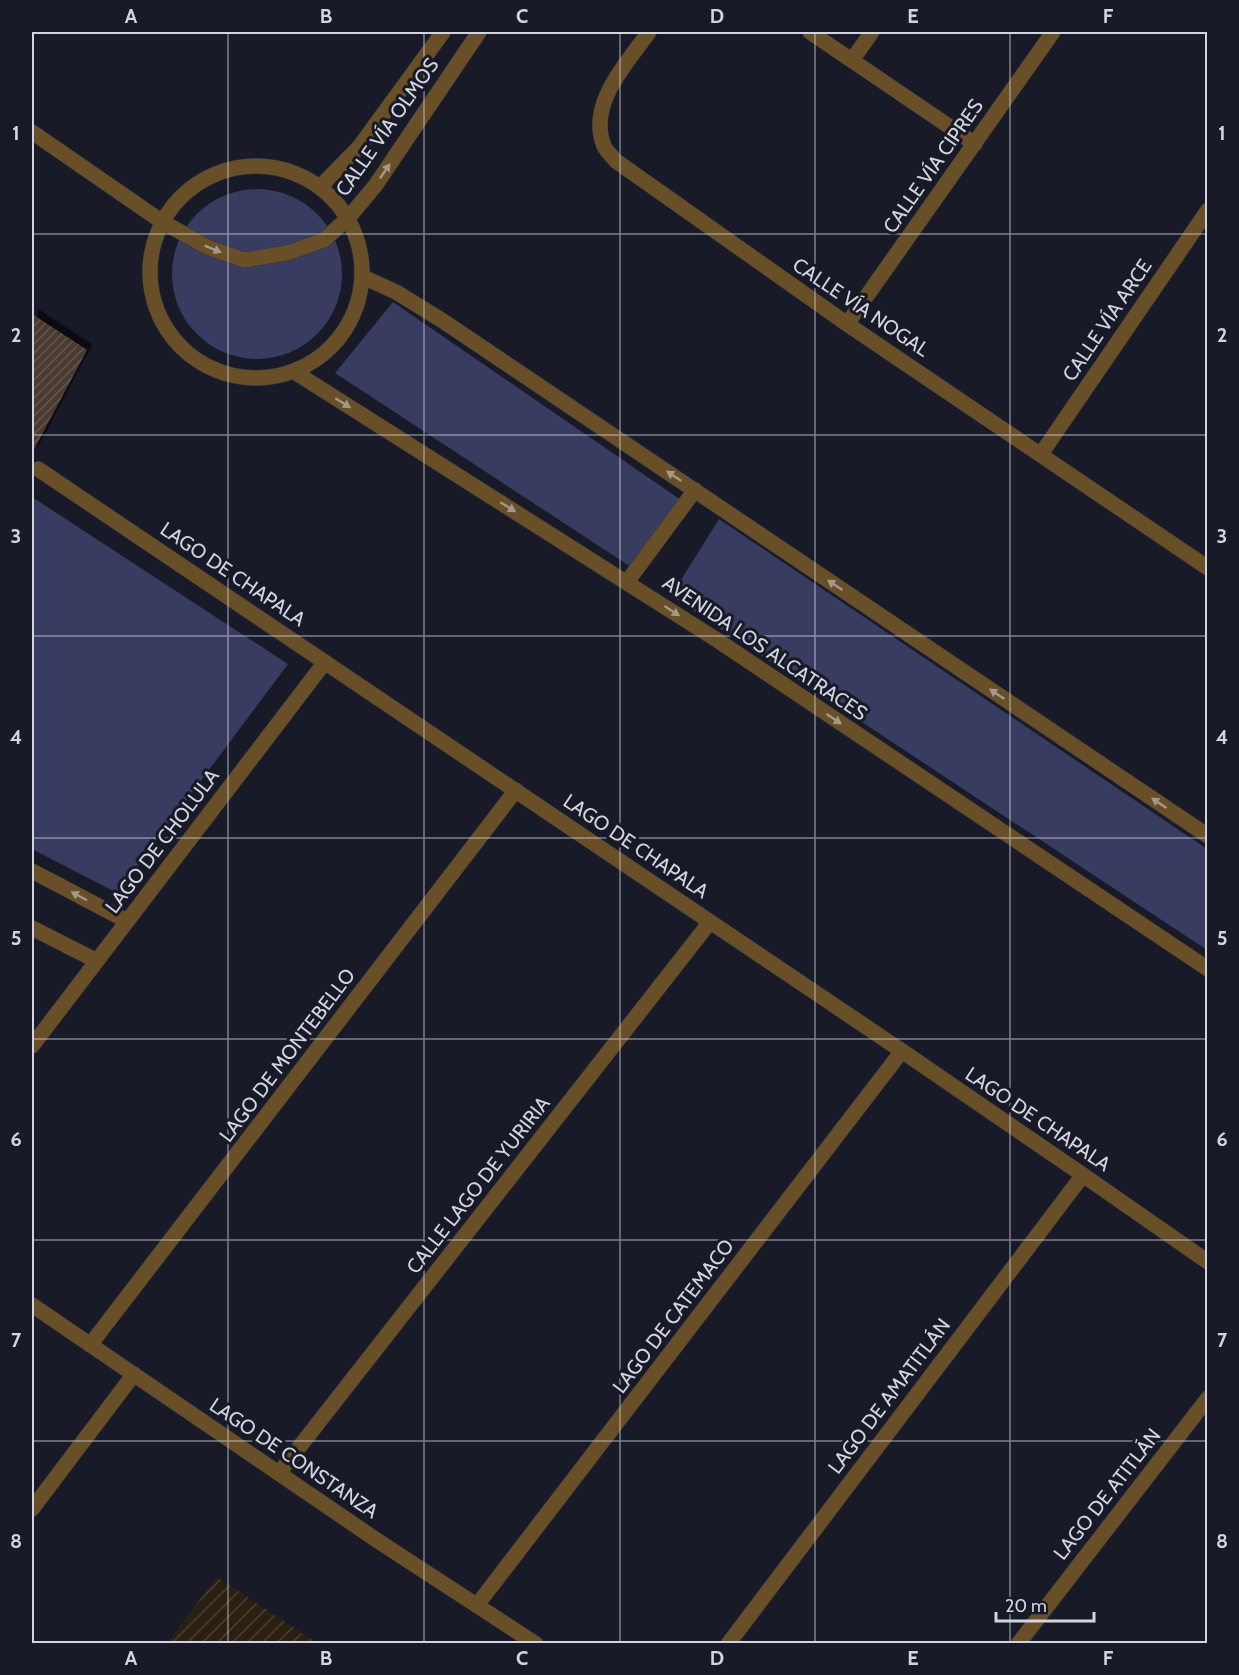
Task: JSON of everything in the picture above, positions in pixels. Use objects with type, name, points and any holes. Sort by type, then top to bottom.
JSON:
[{"type":"street","name":"CALLE VÍA OLMOS","points":[[320,187],[360,146],[443,32]]},
{"type":"street","name":"CALLE VÍA OLMOS","points":[[349,217],[375,186],[479,32]]},
{"type":"street","name":"CALLE VÍA NOGAL","points":[[649,32],[608,92],[600,123],[604,146],[615,161],[847,324],[1208,568]]},
{"type":"street","points":[[810,32],[975,144]]},
{"type":"street","points":[[852,60],[873,32]]},
{"type":"street","name":"CALLE VÍA CIPRES","points":[[847,324],[1053,32]]},
{"type":"street","points":[[32,132],[161,221],[207,247],[244,260],[287,253],[324,240],[349,217]]},
{"type":"street","points":[[267,166],[296,173],[320,187],[349,217],[363,268],[358,302],[344,331],[334,344],[315,360],[293,371],[267,378],[241,377],[224,373],[193,357],[174,339],[160,316],[152,291],[151,265],[161,221],[186,193],[211,177],[238,167],[267,166]]},
{"type":"street","name":"CALLE VÍA ARCE","points":[[1041,454],[1208,210]]},
{"type":"street","points":[[363,277],[396,292],[443,321],[1208,836]]},
{"type":"street","name":"AVENIDA LOS ALCATRACES","points":[[293,371],[627,582],[1208,969]]},
{"type":"street","name":"LAGO DE CHAPALA","points":[[38,469],[902,1051],[1208,1262]]},
{"type":"street","points":[[627,582],[695,490]]},
{"type":"street","name":"LAGO DE CHOLULA","points":[[32,1046],[326,662]]},
{"type":"street","name":"LAGO DE MONTEBELLO","points":[[90,1345],[516,790]]},
{"type":"street","points":[[32,871],[127,921]]},
{"type":"street","name":"CALLE LAGO DE YURIRIA","points":[[279,1473],[710,922]]},
{"type":"street","points":[[32,928],[97,961]]},
{"type":"street","name":"LAGO DE CATEMACO","points":[[477,1605],[902,1051]]},
{"type":"street","name":"LAGO DE AMATITLÁN","points":[[728,1644],[1083,1174]]},
{"type":"street","name":"LAGO DE CONSTANZA","points":[[32,1305],[536,1644]]},
{"type":"street","points":[[32,1509],[134,1374]]},
{"type":"street","name":"LAGO DE ATITLÁN","points":[[1018,1644],[1208,1398]]},
{"type":"shaded area","points":[[257,189],[274,190],[290,195],[317,214],[336,241],[341,257],[341,291],[336,307],[317,334],[290,353],[274,358],[257,359],[240,358],[224,353],[197,334],[178,307],[173,291],[172,274],[173,257],[178,241],[197,214],[224,195],[240,190]]},
{"type":"shaded area","points":[[393,302],[681,500],[634,569],[335,373]]},
{"type":"shaded area","points":[[32,497],[288,664],[117,893],[32,849]]},
{"type":"shaded area","points":[[719,519],[1207,849],[1207,950],[671,596]]},
{"type":"shaded area","points":[[217,1577],[317,1643],[167,1643]]},
{"type":"building","points":[[32,314],[87,350],[32,453]]}]
